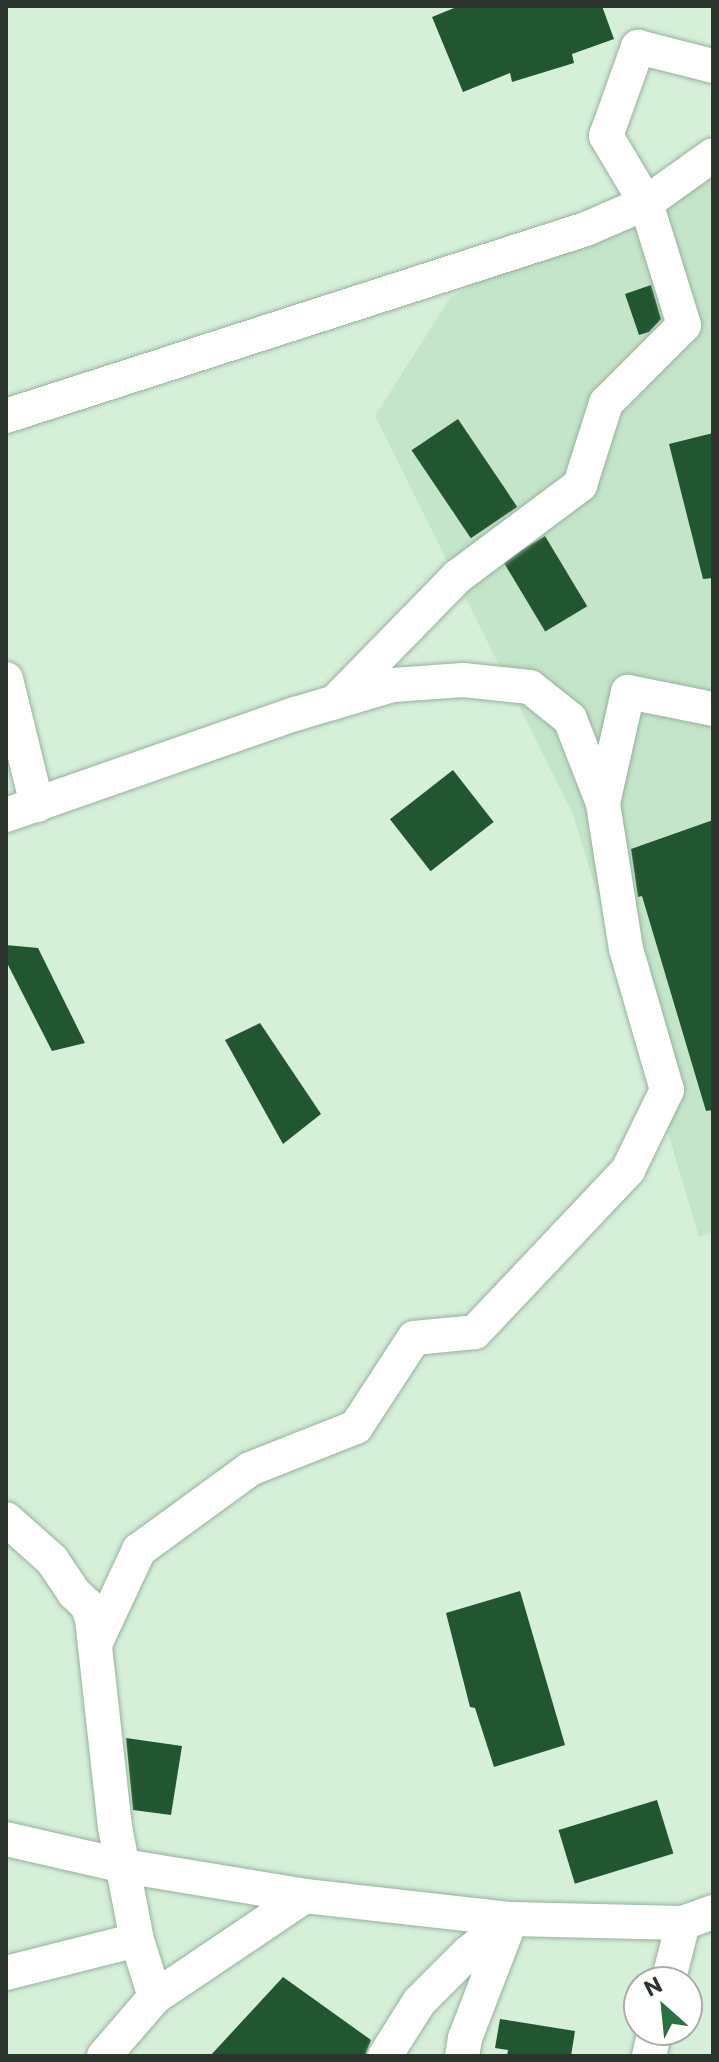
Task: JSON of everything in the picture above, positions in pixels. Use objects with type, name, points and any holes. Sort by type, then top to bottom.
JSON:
[{"type":"street","points":[[335,702],[457,577],[580,485],[606,403],[684,325],[646,203],[606,136],[638,47],[713,66]]},
{"type":"street","points":[[6,416],[586,229],[646,203],[713,155]]},
{"type":"street","points":[[6,679],[21,810],[393,685],[463,680],[530,687],[570,719],[603,803],[626,949],[667,1090],[628,1170],[475,1332],[414,1338],[356,1427],[250,1469],[139,1550],[95,1644]]},
{"type":"street","points":[[603,803],[628,692],[713,709]]},
{"type":"street","points":[[6,1519],[52,1560],[74,1593],[87,1605],[95,1644],[105,1754],[124,1866],[137,1940],[155,1997]]},
{"type":"street","points":[[6,1839],[124,1866],[305,1896],[511,1919],[698,1917],[675,1966]]},
{"type":"street","points":[[104,2056],[155,1997],[305,1896]]},
{"type":"street","points":[[385,2056],[419,2002],[468,1953],[511,1919]]},
{"type":"street","points":[[462,2056],[465,2038],[511,1919]]},
{"type":"street","points":[[6,1973],[137,1940]]},
{"type":"shaded area","points":[[713,150],[713,1232],[699,1237],[573,814],[375,416],[450,298]]},
{"type":"building","points":[[459,6],[602,6],[614,39],[572,54],[574,63],[512,82],[510,73],[463,92],[432,17]]},
{"type":"building","points":[[651,285],[661,319],[649,332],[639,335],[625,294]]},
{"type":"building","points":[[458,419],[517,507],[471,538],[412,450]]},
{"type":"building","points":[[713,433],[713,578],[703,579],[669,444]]},
{"type":"building","points":[[545,536],[587,606],[545,632],[503,561]]},
{"type":"building","points":[[453,770],[494,822],[431,871],[390,819]]},
{"type":"building","points":[[713,820],[713,1110],[706,1111],[642,896],[638,897],[631,849]]},
{"type":"building","points":[[6,945],[38,948],[85,1043],[52,1051],[6,961]]},
{"type":"building","points":[[260,1023],[321,1114],[283,1144],[225,1040]]},
{"type":"building","points":[[520,1591],[565,1745],[494,1767],[475,1708],[470,1707],[446,1613]]},
{"type":"building","points":[[126,1738],[182,1746],[171,1815],[133,1810]]},
{"type":"building","points":[[657,1800],[673,1854],[575,1884],[559,1830]]},
{"type":"building","points":[[283,1977],[371,2040],[365,2056],[210,2056]]},
{"type":"building","points":[[500,2019],[575,2031],[571,2056],[507,2056],[508,2050],[495,2048]]}]
